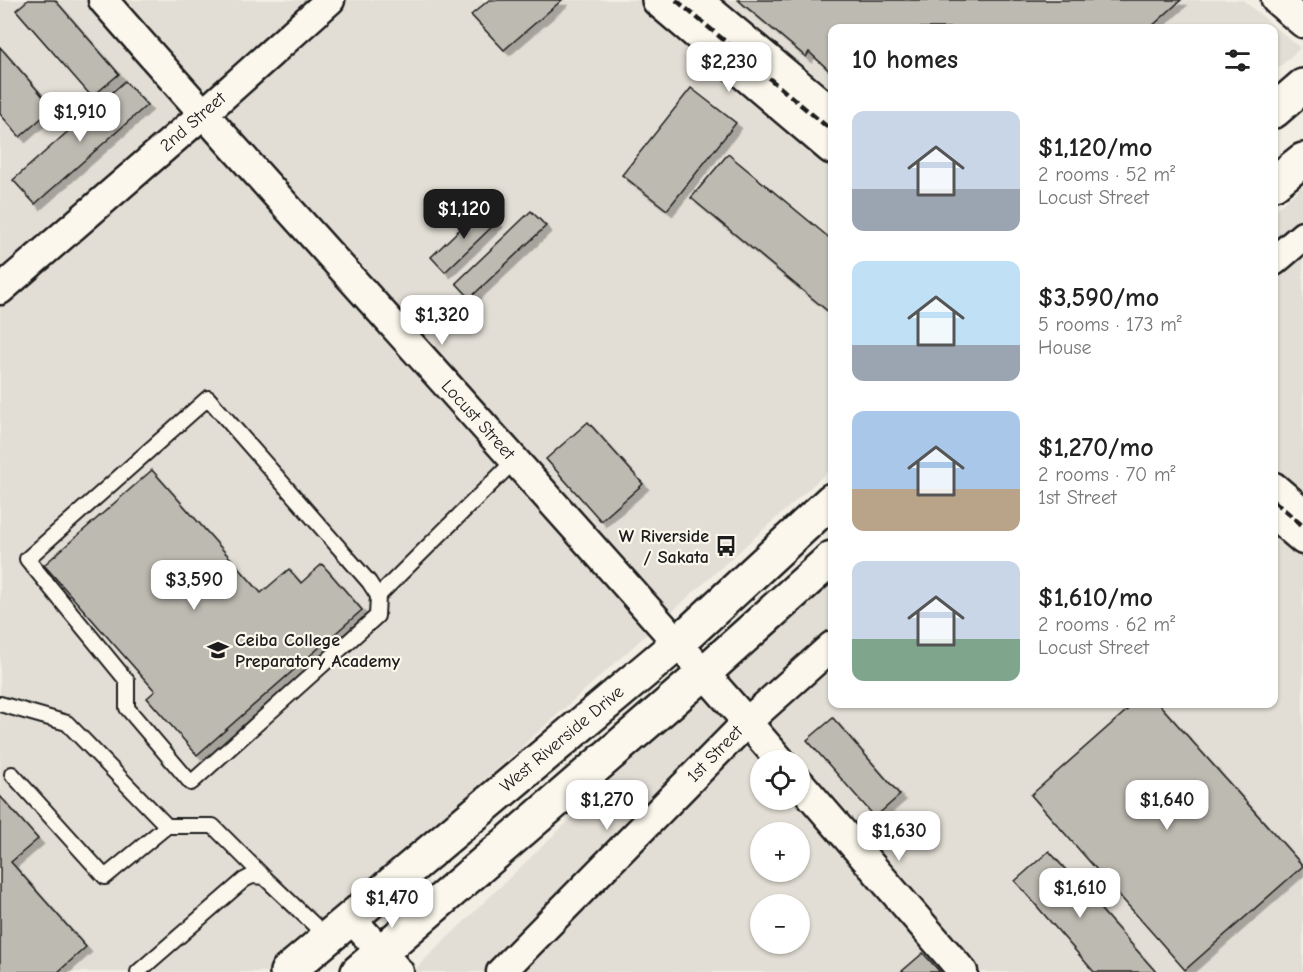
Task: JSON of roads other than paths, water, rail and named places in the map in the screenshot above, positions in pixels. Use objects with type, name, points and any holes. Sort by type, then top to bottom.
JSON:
[{"type":"main road","points":[[659,0],[828,144]]},
{"type":"main road","points":[[694,0],[828,112]]},
{"type":"main road","points":[[1278,108],[1303,86]]},
{"type":"main road","points":[[1278,180],[1303,160]]},
{"type":"main road","name":"West Riverside Drive","points":[[286,972],[678,643],[828,504]]},
{"type":"main road","points":[[380,965],[828,562]]},
{"type":"street","name":"Locust Street","points":[[103,0],[771,750]]},
{"type":"street","name":"2nd Street","points":[[0,290],[330,0]]},
{"type":"street","points":[[1276,0],[1303,23]]},
{"type":"street","points":[[1278,258],[1303,236]]},
{"type":"street","points":[[1278,490],[1303,512]]},
{"type":"street","points":[[1278,518],[1303,540]]},
{"type":"street","name":"1st Street","points":[[501,972],[747,722],[828,650]]},
{"type":"street","points":[[810,795],[963,972]]},
{"type":"street","points":[[338,927],[380,965]]},
{"type":"lane","points":[[378,596],[369,582],[208,398],[27,559],[127,681],[127,708],[191,783],[377,616],[378,596],[514,461]]},
{"type":"lane","points":[[0,704],[67,723],[167,826]]},
{"type":"lane","points":[[12,774],[105,877],[167,826],[213,826],[264,877],[338,927]]},
{"type":"lane","points":[[138,972],[244,880],[252,876],[264,877]]},
{"type":"railway","points":[[676,0],[828,128]]},
{"type":"railway","points":[[1278,504],[1303,526]]},
{"type":"place","name":"W Riverside / Sakata","points":[[726,546]]},
{"type":"place","name":"Ceiba College Preparatory Academy","points":[[218,650]]}]
